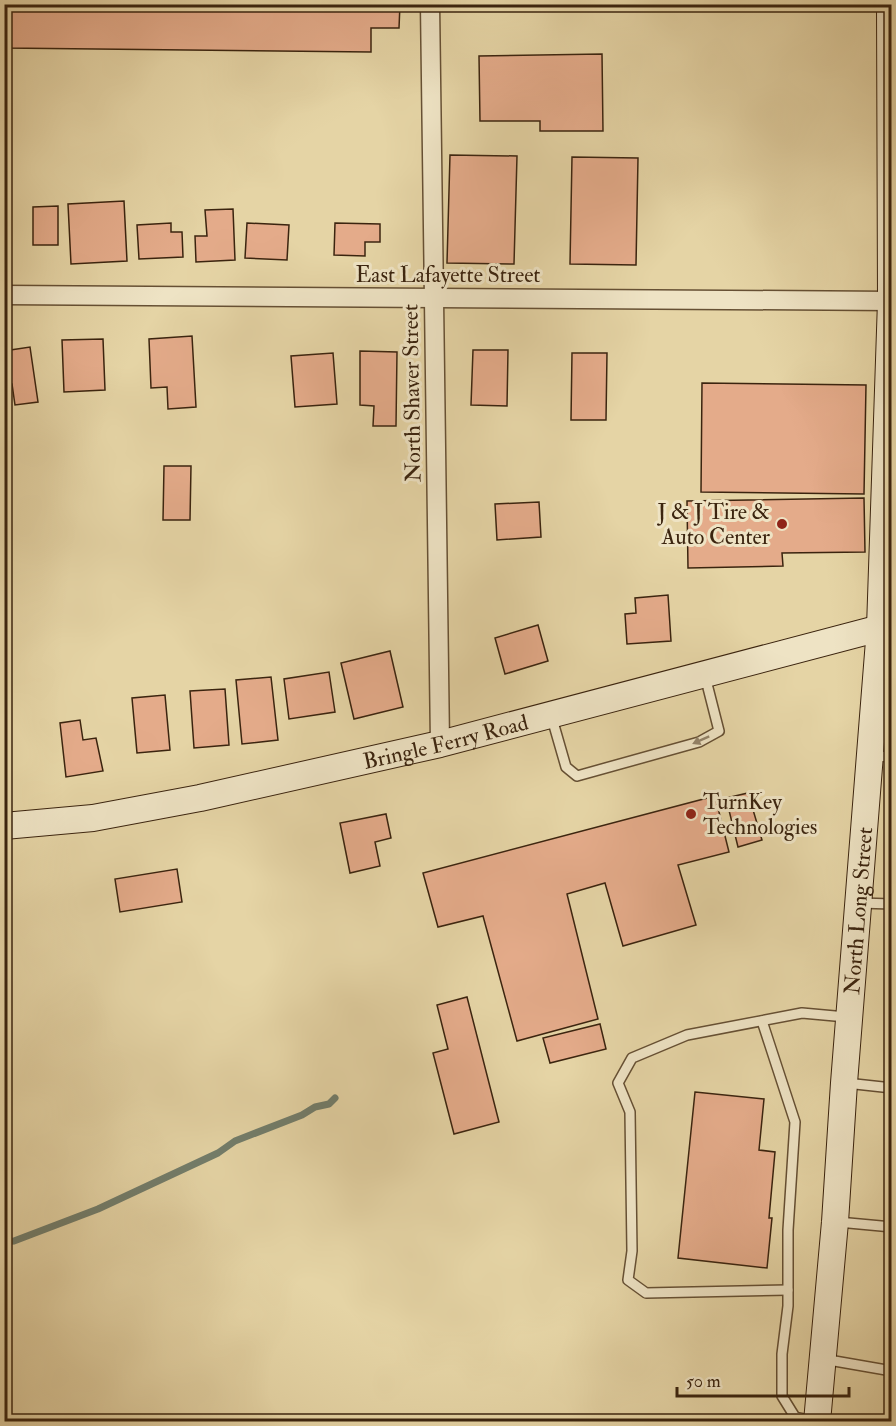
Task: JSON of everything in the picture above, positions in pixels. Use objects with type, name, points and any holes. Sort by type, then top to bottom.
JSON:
[{"type":"street","name":"North Shaver Street","points":[[430,4],[440,744]]},
{"type":"street","name":"North Long Street","points":[[817,1422],[835,1222],[858,903],[881,757],[879,697],[886,627],[891,301],[890,4]]},
{"type":"street","name":"East Lafayette Street","points":[[4,295],[891,301]]},
{"type":"street","name":"Bringle Ferry Road","points":[[4,826],[93,818],[190,800],[440,744],[886,627]]},
{"type":"lane","points":[[551,715],[566,767],[577,776],[699,742],[719,731],[705,674]]},
{"type":"lane","points":[[858,903],[891,904]]},
{"type":"lane","points":[[788,1290],[646,1293],[628,1280],[632,1251],[630,1112],[618,1083],[632,1058],[687,1035],[802,1013],[849,1018]]},
{"type":"lane","points":[[762,1021],[795,1122],[788,1230],[788,1290],[782,1396],[795,1417],[817,1422]]},
{"type":"lane","points":[[844,1083],[891,1088]]},
{"type":"lane","points":[[835,1222],[891,1227]]},
{"type":"lane","points":[[822,1359],[891,1371]]},
{"type":"building","points":[[4,4],[400,4],[399,28],[371,28],[371,52],[4,48]]},
{"type":"building","points":[[602,54],[603,131],[540,131],[540,121],[480,121],[479,56]]},
{"type":"building","points":[[450,155],[517,156],[514,264],[447,263]]},
{"type":"building","points":[[572,157],[638,158],[636,265],[570,264]]},
{"type":"building","points":[[124,201],[127,261],[71,264],[68,204]]},
{"type":"building","points":[[58,206],[58,245],[33,245],[33,207]]},
{"type":"building","points":[[233,209],[235,260],[196,262],[195,236],[207,236],[205,210]]},
{"type":"building","points":[[171,223],[171,232],[182,232],[183,257],[139,259],[137,225]]},
{"type":"building","points":[[247,223],[289,225],[287,260],[245,258]]},
{"type":"building","points":[[335,223],[380,224],[380,242],[365,242],[365,256],[334,255]]},
{"type":"building","points":[[192,336],[196,407],[168,409],[167,387],[151,388],[149,339]]},
{"type":"building","points":[[103,339],[105,390],[64,392],[62,340]]},
{"type":"building","points":[[30,347],[38,402],[15,405],[12,384],[4,385],[4,351]]},
{"type":"building","points":[[473,350],[508,350],[507,406],[471,405]]},
{"type":"building","points":[[360,351],[397,352],[396,426],[373,426],[374,406],[360,405]]},
{"type":"building","points":[[333,353],[337,404],[295,407],[291,356]]},
{"type":"building","points":[[572,353],[607,353],[606,420],[571,420]]},
{"type":"building","points":[[702,383],[866,385],[864,494],[701,492]]},
{"type":"building","points":[[164,466],[191,466],[190,520],[163,520]]},
{"type":"building","points":[[864,498],[865,552],[782,553],[783,566],[688,568],[687,501]]},
{"type":"building","points":[[539,502],[541,537],[497,540],[495,504]]},
{"type":"building","points":[[668,595],[671,641],[627,644],[625,614],[636,613],[635,598]]},
{"type":"building","points":[[538,625],[548,661],[505,674],[495,638]]},
{"type":"building","points":[[390,651],[403,707],[354,719],[341,663]]},
{"type":"building","points":[[329,672],[335,712],[289,719],[284,679]]},
{"type":"building","points":[[271,677],[278,740],[242,744],[236,680]]},
{"type":"building","points":[[225,689],[229,745],[194,748],[190,691]]},
{"type":"building","points":[[165,695],[170,750],[137,753],[132,698]]},
{"type":"building","points":[[80,720],[83,740],[96,738],[103,771],[66,777],[60,723]]},
{"type":"building","points":[[748,793],[762,840],[738,847],[726,798]]},
{"type":"building","points":[[715,796],[729,852],[678,865],[696,925],[623,946],[605,883],[567,894],[598,1019],[517,1041],[483,916],[438,927],[423,873]]},
{"type":"building","points":[[386,814],[391,838],[375,842],[380,866],[350,873],[340,823]]},
{"type":"building","points":[[177,869],[182,902],[120,912],[115,879]]},
{"type":"building","points":[[467,997],[499,1122],[454,1134],[433,1053],[448,1049],[437,1005]]},
{"type":"building","points":[[600,1024],[606,1049],[550,1063],[543,1038]]},
{"type":"building","points":[[695,1092],[764,1099],[759,1150],[775,1152],[767,1268],[678,1258]]},
{"type":"waterway","points":[[4,1242],[14,1241],[98,1209],[218,1153],[235,1141],[302,1115],[315,1107],[329,1104],[335,1098]]},
{"type":"place","name":"J & J Tire & Auto Center","points":[[782,524]]},
{"type":"place","name":"TurnKey Technologies","points":[[691,814]]}]
